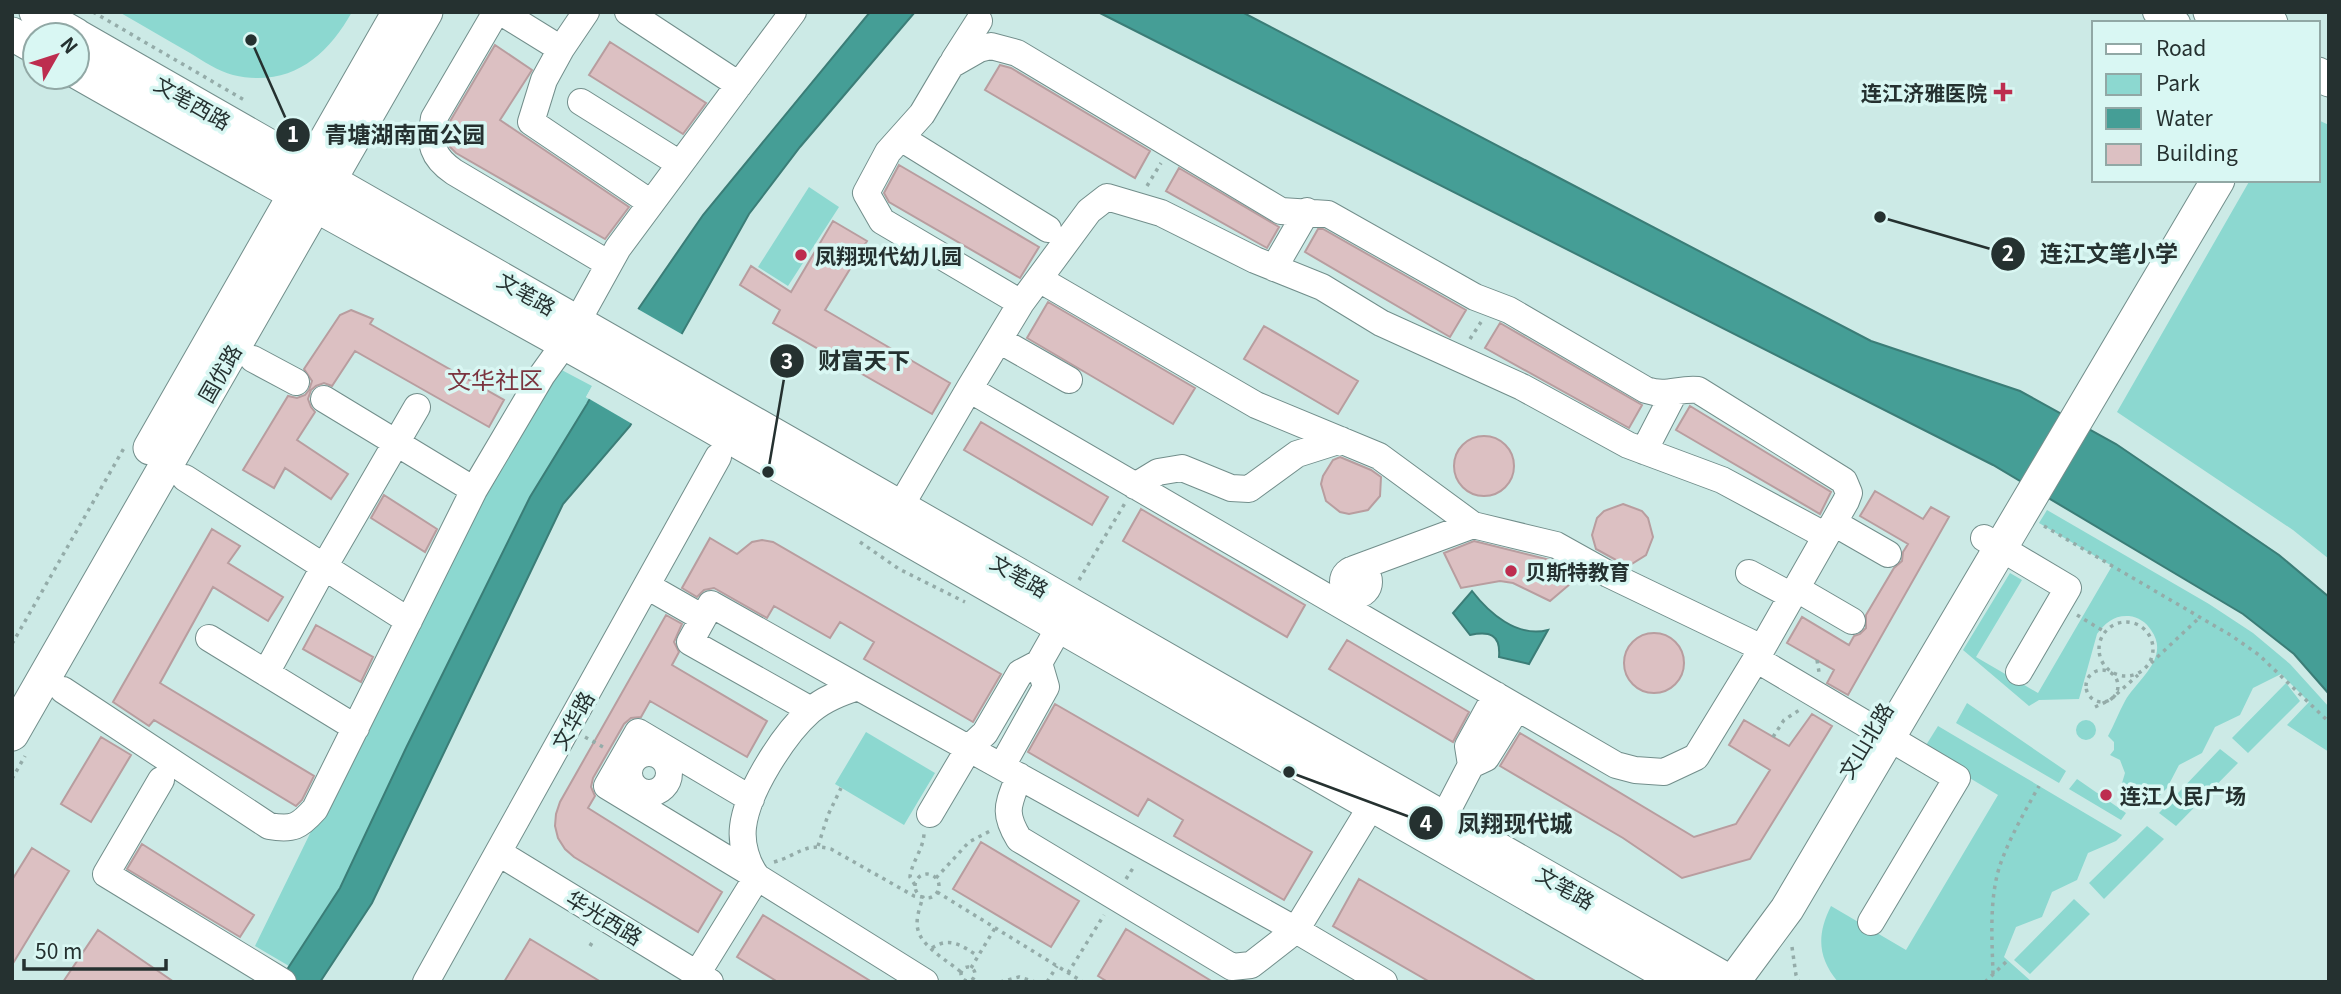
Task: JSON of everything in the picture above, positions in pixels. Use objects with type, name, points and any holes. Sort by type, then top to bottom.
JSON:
[{"type":"main road","name":"文笔西路","points":[[36,12],[52,21]]},
{"type":"main road","name":"国优路","points":[[12,734],[312,187],[399,12]]},
{"type":"main road","name":"国优路","points":[[12,690],[312,187],[426,12]]},
{"type":"main road","name":"文笔西路","points":[[91,45],[312,187]]},
{"type":"main road","name":"文笔西路","points":[[91,80],[236,163],[312,187]]},
{"type":"main road","points":[[2089,381],[2194,182]]},
{"type":"main road","points":[[2089,381],[2217,182]]},
{"type":"main road","name":"文笔路","points":[[312,187],[571,332],[798,489],[1063,614],[1444,817],[1731,982]]},
{"type":"main road","name":"文笔路","points":[[632,375],[900,507],[1063,614],[1214,727],[1372,805],[1681,982]]},
{"type":"main road","name":"文山北路","points":[[1731,982],[1770,899],[1880,732],[1992,543],[2022,513],[2089,381]]},
{"type":"street","points":[[561,49],[499,12],[433,118],[430,137],[441,163],[609,264]]},
{"type":"street","points":[[586,12],[544,80],[531,122],[651,203]]},
{"type":"street","points":[[628,12],[739,85]]},
{"type":"street","points":[[2156,12],[2173,21]]},
{"type":"street","points":[[63,690],[269,826],[288,829],[304,822],[316,809],[474,490],[542,375],[571,332],[618,248],[788,14]]},
{"type":"street","points":[[979,21],[922,114],[888,152],[866,188],[866,193],[882,221],[1021,303]]},
{"type":"street","points":[[951,65],[979,49],[991,46],[1017,53],[1281,211],[1328,214],[1491,305],[1509,310],[1646,390],[1660,395],[1689,389],[1698,390],[1844,481],[1849,493],[1759,654],[1696,757],[1664,772],[1635,770],[1616,765],[1506,701],[1349,590],[1135,486],[969,389]]},
{"type":"street","points":[[580,102],[680,164]]},
{"type":"street","points":[[901,138],[1048,229]]},
{"type":"street","points":[[900,507],[1021,303],[1089,211],[1107,197],[1161,212],[1274,268],[1322,287],[1381,323],[1522,387],[1628,445],[1722,480],[1888,554]]},
{"type":"street","points":[[1274,268],[1307,211]]},
{"type":"street","points":[[1039,279],[1256,405],[1379,456],[1473,525],[1556,545],[1759,654],[1957,778],[1871,922]]},
{"type":"street","points":[[999,340],[1069,380]]},
{"type":"street","points":[[253,359],[296,382]]},
{"type":"street","points":[[1644,451],[1674,393]]},
{"type":"street","points":[[324,399],[474,490]]},
{"type":"street","points":[[266,673],[324,566],[417,407]]},
{"type":"street","points":[[1135,486],[1158,472],[1182,468],[1231,488],[1249,489],[1297,454],[1341,440]]},
{"type":"street","name":"文华路","points":[[426,982],[718,457]]},
{"type":"street","points":[[185,478],[409,621]]},
{"type":"street","points":[[1349,590],[1473,525]]},
{"type":"street","points":[[1992,543],[2068,588],[2019,672]]},
{"type":"street","points":[[1749,573],[1852,621]]},
{"type":"street","points":[[647,586],[703,618]]},
{"type":"street","points":[[811,710],[690,642],[710,604],[1296,930],[1384,982]]},
{"type":"street","points":[[927,824],[969,748],[985,733],[1020,673],[1039,663],[1063,614]]},
{"type":"street","points":[[209,638],[356,729]]},
{"type":"street","points":[[1039,663],[1046,687],[1011,771],[1009,822],[1019,839],[1232,967],[1251,965],[1296,930],[1372,805]]},
{"type":"street","points":[[704,978],[752,871],[743,827],[751,799],[782,740],[811,710],[834,695],[858,687]]},
{"type":"street","points":[[1444,817],[1471,765],[1468,746],[1506,701]]},
{"type":"street","points":[[751,799],[661,751],[638,732],[626,762],[607,786],[635,796],[925,982]]},
{"type":"street","points":[[635,796],[652,793],[664,786],[669,773],[661,751]]},
{"type":"street","points":[[161,780],[106,874],[279,979]]},
{"type":"street","name":"华光西路","points":[[499,853],[704,978]]},
{"type":"path","points":[[93,12],[246,101]]},
{"type":"path","points":[[1136,205],[1171,146]]},
{"type":"path","points":[[1459,358],[1491,305]]},
{"type":"path","points":[[1063,614],[1135,486]]},
{"type":"path","points":[[2022,513],[2259,654],[2329,722]]},
{"type":"path","points":[[2059,604],[2105,632]]},
{"type":"path","points":[[2095,708],[2110,700],[2200,617]]},
{"type":"path","points":[[2105,632],[2098,649],[2104,666],[2111,673],[2117,681],[2118,686],[2117,692],[2110,700],[2100,702],[2090,698],[2085,688],[2091,673],[2101,669],[2111,673],[2129,677],[2145,669],[2151,662],[2153,644],[2144,629],[2129,622],[2111,626],[2105,632]]},
{"type":"path","points":[[1993,974],[1992,917],[2000,866],[2019,822],[2039,786]]},
{"type":"path","points":[[818,846],[828,815],[841,788]]},
{"type":"path","points":[[936,878],[969,842],[1009,822]]},
{"type":"path","points":[[923,897],[917,892],[910,877],[911,867],[923,845],[927,824]]},
{"type":"path","points":[[752,871],[784,859],[805,847],[818,846],[831,849],[914,896],[931,897],[937,892],[939,885],[936,878],[929,874],[922,875],[915,885]]},
{"type":"path","points":[[937,892],[1079,981]]},
{"type":"path","points":[[923,897],[918,931],[932,948],[961,972],[962,979]]},
{"type":"path","points":[[971,968],[996,928]]},
{"type":"path","points":[[932,948],[941,942],[954,941],[978,956]]},
{"type":"path","points":[[1985,982],[2008,960]]},
{"type":"path","points":[[1047,982],[1057,966]]},
{"type":"path","points":[[961,972],[971,968]]},
{"type":"path","points":[[957,982],[962,979],[974,981],[975,974],[971,968]]},
{"type":"path","points":[[1000,982],[1019,977],[1035,982]]},
{"type":"green space","points":[[119,12],[352,12],[330,43],[304,66],[272,77],[253,78],[233,75],[216,68]]},
{"type":"green space","points":[[2320,121],[2329,125],[2329,559],[2293,530],[2117,412],[2249,182],[2320,182]]},
{"type":"green space","points":[[809,187],[839,207],[788,286],[758,267]]},
{"type":"green space","points":[[556,367],[592,386],[586,397],[589,399],[406,748],[340,888],[289,966],[255,946],[477,492]]},
{"type":"green space","points":[[2047,510],[2209,604],[2253,633],[2290,664],[2329,707],[2329,752],[2287,725],[2309,702],[2281,674],[2253,688],[2240,715],[2215,727],[2202,753],[2179,765],[2167,788],[2149,806],[2122,783],[2125,773],[2120,760],[2110,755],[2114,750],[2114,742],[2108,736],[2125,701],[2155,659],[2156,640],[2144,622],[2124,616],[2110,620],[2100,630],[2079,699],[2039,700],[2029,706],[1963,650],[2010,573],[2022,580],[1976,657],[2038,693],[2112,566],[2039,523]]},
{"type":"green space","points":[[2286,683],[2300,701],[2248,753],[2232,738]]},
{"type":"green space","points":[[1967,703],[2066,771],[2059,783],[1956,723]]},
{"type":"green space","points":[[2082,720],[2090,720],[2096,730],[2090,740],[2082,740],[2076,734],[2076,726]]},
{"type":"green space","points":[[1938,726],[2122,835],[2116,841],[2088,853],[2077,880],[2052,892],[2042,917],[2016,927],[2004,957],[2032,982],[1838,982],[1826,964],[1821,945],[1823,926],[1831,906],[1906,950],[1998,795],[1923,750]]},
{"type":"green space","points":[[866,732],[935,773],[904,825],[835,784]]},
{"type":"green space","points":[[2220,749],[2238,763],[2176,826],[2159,813]]},
{"type":"green space","points":[[2077,779],[2126,813],[2121,820],[2069,789]]},
{"type":"green space","points":[[2147,826],[2164,839],[2104,899],[2089,883]]},
{"type":"green space","points":[[2074,899],[2090,914],[2030,974],[2014,960]]},
{"type":"water","points":[[870,12],[915,12],[800,147],[749,214],[630,426],[563,504],[372,903],[320,982],[279,982],[340,888],[530,497],[587,404],[639,308],[703,215]]},
{"type":"water","points":[[1098,12],[1242,12],[1871,341],[2020,391],[2116,444],[2279,555],[2329,597],[2329,694],[2294,654],[2243,614],[1993,465]]},
{"type":"water","points":[[1472,591],[1487,608],[1505,622],[1525,630],[1548,630],[1529,664],[1499,657],[1498,643],[1488,634],[1470,635],[1453,613]]},
{"type":"pier","points":[[636,308],[685,336],[634,425],[586,397]]},
{"type":"building","points":[[610,42],[706,103],[683,134],[589,75]]},
{"type":"building","points":[[495,45],[532,70],[500,120],[629,207],[605,239],[450,147],[449,123]]},
{"type":"building","points":[[1000,65],[1011,68],[1150,151],[1135,178],[985,90]]},
{"type":"building","points":[[899,165],[1039,247],[1020,278],[889,202],[884,193]]},
{"type":"building","points":[[1179,168],[1279,227],[1267,248],[1166,191]]},
{"type":"building","points":[[833,221],[867,241],[825,310],[950,383],[932,414],[773,323],[780,310],[740,285],[751,266],[791,292]]},
{"type":"building","points":[[1318,229],[1323,229],[1466,310],[1450,337],[1305,252]]},
{"type":"building","points":[[1048,302],[1195,388],[1173,424],[1027,338]]},
{"type":"building","points":[[351,310],[373,319],[370,324],[504,400],[489,427],[355,351],[332,386],[324,383],[311,390],[308,399],[315,412],[297,440],[348,474],[331,499],[285,468],[274,488],[243,470],[288,396],[297,398],[309,390],[312,381],[304,369],[340,315]]},
{"type":"building","points":[[1500,323],[1642,405],[1629,428],[1485,348]]},
{"type":"building","points":[[1264,326],[1358,381],[1338,414],[1244,359]]},
{"type":"building","points":[[1690,406],[1831,492],[1820,514],[1676,430]]},
{"type":"building","points":[[981,422],[1108,497],[1092,525],[964,450]]},
{"type":"building","points":[[1478,436],[1490,436],[1509,449],[1514,466],[1512,478],[1501,491],[1490,496],[1478,496],[1459,483],[1454,472],[1454,460],[1467,441]]},
{"type":"building","points":[[1340,457],[1381,477],[1380,496],[1368,510],[1349,514],[1340,512],[1326,501],[1321,484],[1323,476],[1333,460]]},
{"type":"building","points":[[1875,491],[1923,519],[1931,507],[1949,517],[1848,695],[1827,683],[1834,670],[1787,643],[1802,617],[1849,645],[1854,636],[1866,628],[1866,615],[1894,568],[1902,561],[1908,544],[1860,516]]},
{"type":"building","points":[[384,495],[437,529],[425,552],[371,518]]},
{"type":"building","points":[[1623,504],[1642,511],[1648,518],[1653,537],[1646,555],[1630,565],[1625,565],[1596,549],[1592,535],[1597,518],[1604,511]]},
{"type":"building","points":[[1141,509],[1305,605],[1287,637],[1123,541]]},
{"type":"building","points":[[212,529],[240,546],[228,563],[283,597],[268,621],[213,587],[160,683],[314,776],[296,806],[154,720],[149,726],[113,702]]},
{"type":"building","points":[[710,538],[737,554],[752,542],[773,542],[1001,674],[973,722],[864,659],[874,642],[840,622],[830,638],[774,606],[767,618],[714,588],[704,590],[697,597],[682,588]]},
{"type":"building","name":"贝斯特教育","points":[[1474,541],[1550,560],[1568,570],[1576,579],[1550,601],[1513,583],[1500,581],[1461,588],[1444,553]]},
{"type":"building","points":[[666,615],[682,624],[674,642],[679,652],[672,665],[767,721],[747,757],[650,701],[641,717],[631,718],[624,724],[593,778],[591,787],[595,796],[588,808],[722,892],[698,932],[574,857],[558,838],[555,826],[560,802]]},
{"type":"building","points":[[316,625],[373,657],[361,682],[303,649]]},
{"type":"building","points":[[1648,633],[1660,633],[1679,646],[1684,663],[1682,675],[1671,688],[1660,693],[1648,693],[1629,680],[1624,669],[1624,657],[1637,638]]},
{"type":"building","points":[[1347,640],[1469,712],[1453,742],[1329,669]]},
{"type":"building","points":[[1055,704],[1312,852],[1284,900],[1174,836],[1183,820],[1148,799],[1138,816],[1028,752]]},
{"type":"building","points":[[1812,714],[1832,726],[1750,859],[1682,878],[1623,838],[1500,766],[1520,733],[1694,837],[1736,824],[1770,770],[1729,745],[1744,720],[1789,746]]},
{"type":"building","points":[[101,737],[131,755],[91,822],[61,804]]},
{"type":"building","points":[[981,842],[1079,901],[1051,947],[953,889]]},
{"type":"building","points":[[142,844],[254,915],[240,937],[127,869]]},
{"type":"building","points":[[32,848],[69,871],[12,965],[12,880]]},
{"type":"building","points":[[1359,879],[1537,982],[1430,982],[1333,926]]},
{"type":"building","points":[[763,915],[872,982],[778,982],[737,957]]},
{"type":"building","points":[[1126,929],[1213,982],[1108,982],[1098,976]]},
{"type":"building","points":[[98,930],[174,982],[63,982]]},
{"type":"building","points":[[530,939],[601,982],[504,982]]},
{"type":"place","name":"青塘湖南面公园","points":[[251,40]]},
{"type":"place","name":"连江济雅医院","points":[[2003,92]]},
{"type":"place","name":"连江文笔小学","points":[[1880,217]]},
{"type":"place","name":"凤翔现代幼儿园","points":[[801,255]]},
{"type":"place","name":"财富天下","points":[[768,472]]},
{"type":"place","name":"贝斯特教育","points":[[1511,571]]},
{"type":"place","name":"凤翔现代城","points":[[1289,772]]},
{"type":"place","name":"连江人民广场","points":[[2106,795]]},
{"type":"district","name":"文华社区","points":[[495,378]]}]
